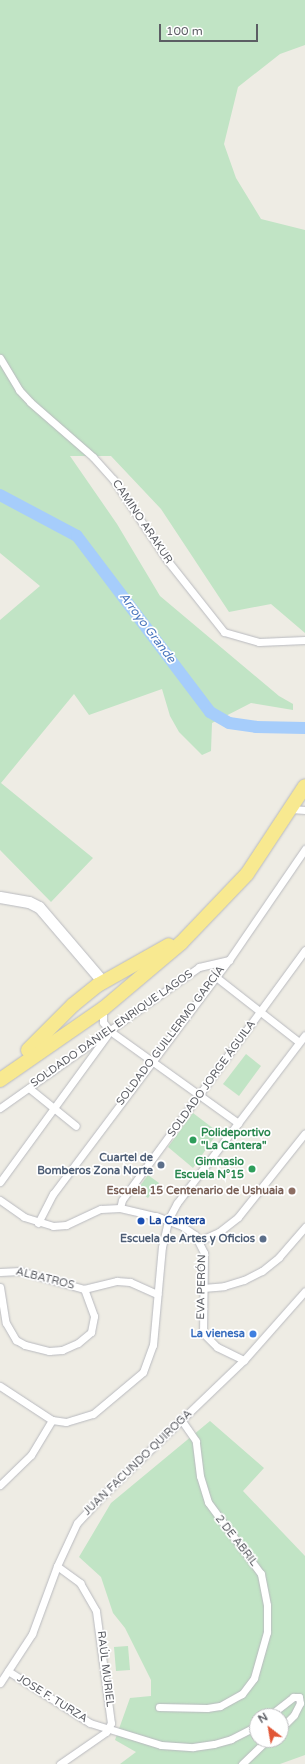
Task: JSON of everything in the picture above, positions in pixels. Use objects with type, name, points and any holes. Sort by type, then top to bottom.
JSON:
[{"type":"highway","points":[[0,1080],[117,998],[193,930],[247,874],[305,786]]},
{"type":"highway","points":[[0,1072],[33,1046],[73,1005],[104,981],[193,930]]},
{"type":"highway","points":[[104,981],[114,986],[117,998]]},
{"type":"highway","points":[[73,1005],[76,1015],[87,1020]]},
{"type":"street","name":"CAMINO ARAKUR","points":[[0,358],[19,390],[30,402],[93,457],[113,479],[167,560],[224,632],[259,642],[305,640]]},
{"type":"street","points":[[291,808],[305,810]]},
{"type":"street","name":"SOLDADO GUILLERMO GARCÍA","points":[[38,1223],[53,1194],[152,1060],[229,960],[305,849]]},
{"type":"street","points":[[0,897],[29,902],[39,906],[92,972],[104,981]]},
{"type":"street","name":"SOLDADO JORGE ÁGUILA","points":[[120,1208],[122,1200],[305,950]]},
{"type":"street","name":"SOLDADO DANIEL ENRIQUE LAGOS","points":[[0,1108],[199,967],[229,960]]},
{"type":"street","points":[[87,994],[92,972]]},
{"type":"street","points":[[216,977],[299,1042]]},
{"type":"street","points":[[104,1008],[103,1022],[110,1031],[238,1123]]},
{"type":"street","points":[[87,1020],[103,1022]]},
{"type":"street","points":[[0,1182],[110,1031]]},
{"type":"street","points":[[0,1386],[52,1420],[66,1422],[92,1414],[143,1372],[153,1345],[162,1247],[168,1220],[177,1203],[305,1034]]},
{"type":"street","points":[[29,1088],[76,1126]]},
{"type":"street","points":[[199,1241],[228,1226],[305,1134]]},
{"type":"street","name":"EVA PERÓN","points":[[0,1200],[24,1217],[38,1223],[66,1224],[100,1209],[120,1208],[168,1220],[182,1226],[199,1241],[204,1253],[203,1333],[216,1347],[244,1360]]},
{"type":"street","points":[[203,1288],[237,1282],[262,1271],[279,1257],[305,1227]]},
{"type":"street","name":"ALBATROS","points":[[0,1272],[20,1271],[84,1289],[117,1281],[130,1282],[157,1294]]},
{"type":"street","points":[[0,1287],[6,1323],[16,1340],[25,1345],[49,1351],[62,1350],[78,1343],[91,1332],[94,1316],[84,1289]]},
{"type":"street","name":"JUAN FACUNDO QUIROGA","points":[[0,1683],[32,1634],[57,1566],[74,1528],[89,1509],[244,1360],[305,1291]]},
{"type":"street","points":[[0,1485],[31,1455],[52,1420]]},
{"type":"street","name":"2 DE ABRIL","points":[[159,1707],[207,1708],[220,1706],[242,1694],[254,1678],[267,1632],[267,1605],[261,1574],[208,1502],[200,1476],[196,1441],[182,1421]]},
{"type":"street","name":"RAÚL MURIEL","points":[[57,1566],[80,1583],[96,1611],[110,1714],[109,1729]]},
{"type":"street","name":"JOSE F. TURZA","points":[[8,1671],[80,1718],[109,1729],[161,1745],[193,1747],[231,1739],[249,1730]]},
{"type":"street","points":[[279,1708],[293,1697],[299,1697],[300,1703],[294,1715],[289,1720]]},
{"type":"street","points":[[60,1764],[109,1729]]},
{"type":"street","points":[[242,1764],[259,1748]]},
{"type":"green space","points":[[0,0],[305,0],[305,45],[280,54],[238,87],[224,144],[236,178],[261,219],[305,230],[305,633],[271,604],[229,612],[161,509],[111,456],[70,456],[117,524],[160,596],[279,696],[293,704],[293,710],[251,703],[212,723],[211,751],[202,755],[179,732],[170,716],[162,689],[89,715],[74,694],[1,783],[93,858],[51,902],[0,850],[0,620],[40,586],[0,553]]},
{"type":"green space","points":[[246,1054],[261,1066],[239,1096],[223,1084]]},
{"type":"green space","name":"Polideportivo \"La Cantera\"","points":[[193,1113],[218,1132],[193,1168],[168,1147]]},
{"type":"green space","points":[[148,1175],[159,1183],[148,1198],[137,1190]]},
{"type":"green space","points":[[210,1421],[264,1468],[243,1491],[305,1556],[305,1755],[280,1764],[120,1764],[136,1752],[115,1740],[130,1698],[151,1696],[151,1680],[125,1628],[113,1613],[101,1577],[79,1557],[111,1503]]},
{"type":"green space","points":[[128,1646],[130,1670],[116,1671],[114,1647]]},
{"type":"waterway","name":"Arroyo Grande","points":[[0,495],[77,536],[210,712],[229,723],[256,727],[305,728]]},
{"type":"place","name":"Polideportivo \"La Cantera\"","points":[[193,1140]]},
{"type":"place","name":"Cuartel de Bomberos Zona Norte","points":[[161,1165]]},
{"type":"place","name":"Gimnasio Escuela N°15","points":[[252,1169]]},
{"type":"place","name":"Escuela 15 Centenario de Ushuaia","points":[[292,1191]]},
{"type":"place","name":"La Cantera","points":[[141,1221]]},
{"type":"place","name":"Escuela de Artes y Oficios","points":[[263,1239]]},
{"type":"place","name":"La vienesa","points":[[253,1334]]}]
